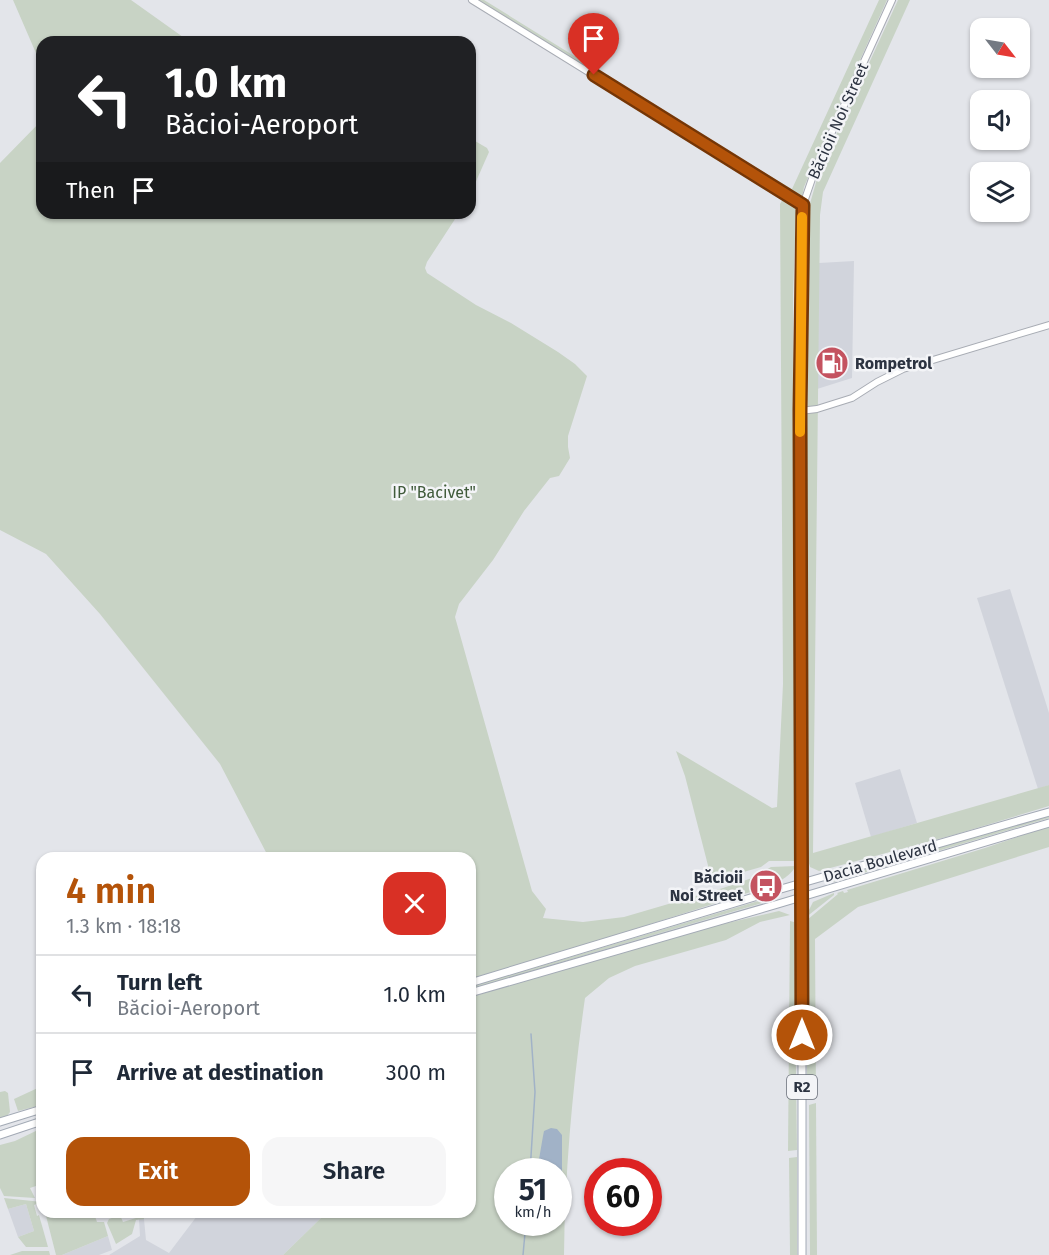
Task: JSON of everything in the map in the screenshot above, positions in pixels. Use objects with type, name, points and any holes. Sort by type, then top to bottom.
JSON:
[{"type":"main road","points":[[472,0],[803,205]]},
{"type":"main road","name":"Băcioii Noi Street","points":[[802,1255],[800,411],[803,205],[816,167],[892,0]]},
{"type":"main road","points":[[800,411],[817,409],[852,398],[903,369],[1049,325]]},
{"type":"main road","name":"Dacia Boulevard","points":[[476,980],[802,882],[1049,812]]},
{"type":"main road","name":"Dacia Boulevard","points":[[476,991],[1049,823]]},
{"type":"main road","points":[[0,1122],[36,1111]]},
{"type":"main road","points":[[0,1135],[36,1124]]},
{"type":"shaded area","points":[[854,261],[852,378],[817,389],[819,263]]},
{"type":"shaded area","points":[[1010,589],[1049,713],[1049,785],[1038,789],[977,598]]},
{"type":"shaded area","points":[[900,769],[917,823],[871,837],[855,783]]},
{"type":"shaded area","points":[[26,1204],[34,1231],[18,1237],[8,1209]]},
{"type":"shaded area","points":[[195,1218],[321,1218],[283,1255],[109,1255],[140,1236],[139,1219],[144,1219],[146,1240],[169,1253]]},
{"type":"shaded area","points":[[108,1236],[112,1250],[99,1255],[62,1255]]},
{"type":"green space","points":[[13,0],[131,0],[182,36],[36,36],[36,53]]},
{"type":"green space","points":[[477,0],[484,0],[792,189],[879,0],[887,0],[824,140],[802,197],[717,149]]},
{"type":"green space","points":[[898,0],[910,0],[823,192],[820,215],[813,853],[1049,785],[1049,806],[957,834],[819,871],[810,867],[805,849],[804,241],[807,214],[819,172]]},
{"type":"green space","name":"IP \"Bacivet\"","points":[[36,126],[36,219],[455,219],[427,262],[425,268],[427,273],[476,305],[558,352],[587,376],[568,436],[570,458],[559,476],[550,478],[524,511],[493,560],[459,604],[455,617],[532,891],[546,909],[543,918],[583,922],[624,917],[723,888],[752,878],[771,867],[796,866],[789,874],[763,888],[476,977],[476,852],[266,852],[220,764],[100,614],[46,554],[0,530],[0,163]]},
{"type":"green space","points":[[476,142],[487,148],[489,152],[476,181]]},
{"type":"green space","points":[[784,197],[795,206],[796,213],[793,294],[796,861],[769,861],[761,867],[712,881],[685,776],[676,751],[772,808],[777,807],[783,684],[780,204]]},
{"type":"green space","points":[[1049,815],[1049,818],[833,882],[832,879]]},
{"type":"green space","points":[[1049,826],[1049,847],[858,907],[815,939],[816,1096],[807,1099],[807,920],[837,893],[848,892],[847,890]]},
{"type":"green space","points":[[834,893],[834,895],[805,918],[813,902]]},
{"type":"green space","points":[[775,896],[776,899],[476,987],[476,985]]},
{"type":"green space","points":[[779,911],[790,915],[760,922],[726,940],[635,966],[609,978],[585,998],[568,1158],[494,1158],[494,1236],[565,1236],[564,1255],[283,1255],[321,1218],[476,1218],[476,995],[697,930]]},
{"type":"green space","points":[[790,921],[794,922],[797,1150],[788,1151]]},
{"type":"green space","points":[[36,1089],[36,1106],[18,1111],[14,1099]]},
{"type":"green space","points":[[0,1092],[8,1093],[10,1112],[7,1116],[0,1118]]},
{"type":"green space","points":[[816,1103],[817,1255],[810,1255],[809,1105]]},
{"type":"green space","points":[[36,1131],[36,1186],[30,1188],[35,1198],[4,1196],[0,1188],[0,1145]]},
{"type":"green space","points":[[797,1157],[797,1255],[790,1255],[789,1158]]},
{"type":"green space","points":[[4,1198],[36,1201],[34,1205],[36,1218],[40,1218],[48,1247],[26,1247],[18,1237],[34,1231],[26,1204],[8,1209]]},
{"type":"green space","points":[[47,1218],[96,1218],[97,1222],[104,1222],[108,1236],[62,1255],[56,1255]]},
{"type":"green space","points":[[112,1218],[121,1218],[123,1222],[144,1218],[136,1220],[132,1234],[116,1244],[107,1223]]},
{"type":"green space","points":[[22,1251],[49,1251],[50,1255],[10,1255]]},
{"type":"water","points":[[551,1128],[557,1129],[562,1135],[562,1158],[539,1158],[544,1131]]},
{"type":"waterway","points":[[531,1034],[535,1092],[531,1158]]},
{"type":"waterway","points":[[523,1255],[525,1236]]},
{"type":"slow traffic","points":[[800,432],[802,217]]},
{"type":"place","name":"Rompetrol","points":[[832,363]]},
{"type":"place","name":"Băcioii Noi Street","points":[[766,886]]},
{"type":"route","points":[[594,75],[803,205],[800,411],[802,1035]]}]
